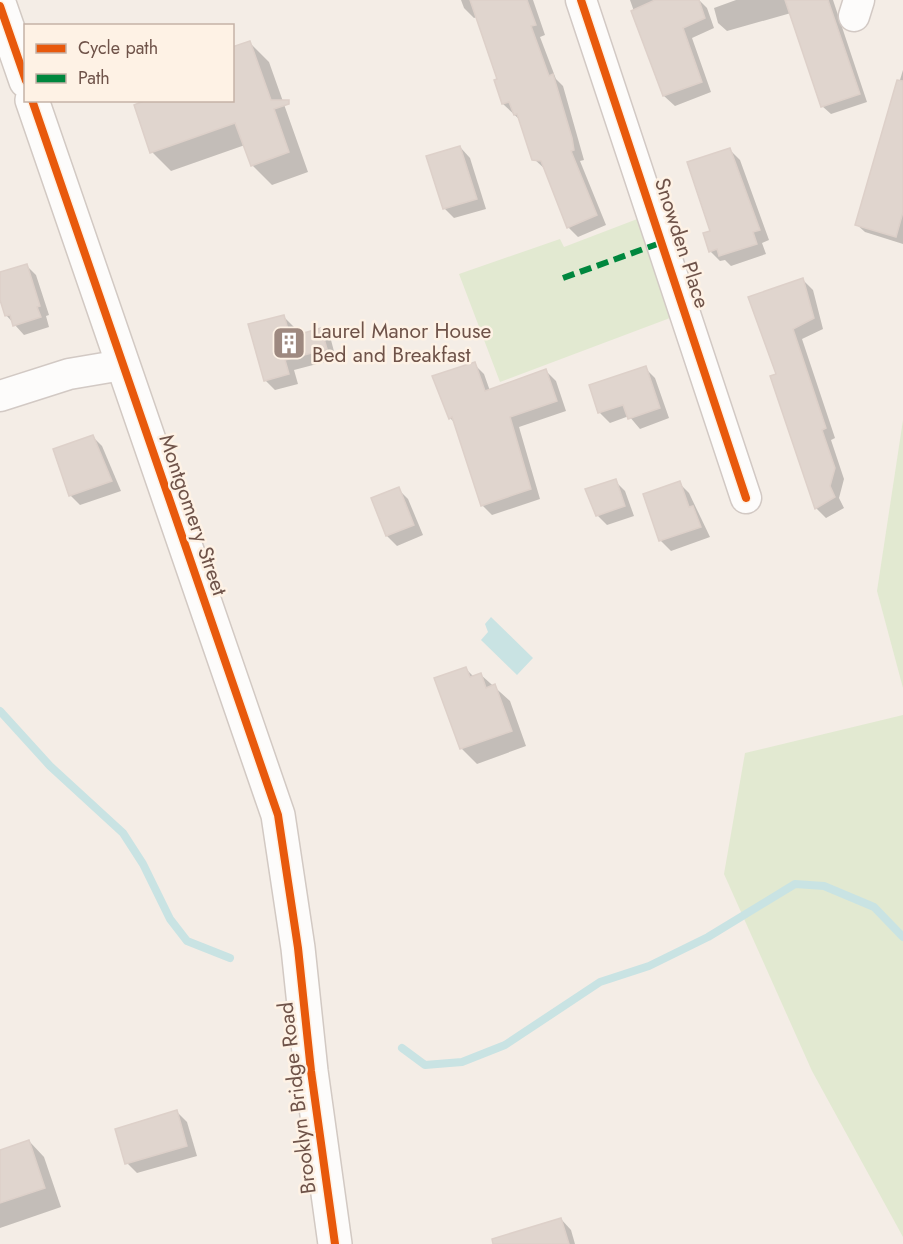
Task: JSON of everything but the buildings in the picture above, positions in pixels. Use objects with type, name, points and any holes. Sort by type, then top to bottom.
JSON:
[{"type":"street","name":"Snowden Place","points":[[581,0],[746,498]]},
{"type":"street","points":[[0,6],[24,75]]},
{"type":"street","name":"Montgomery Street","points":[[33,102],[278,815],[298,948]]},
{"type":"street","points":[[0,396],[69,374],[122,365]]},
{"type":"street","name":"Brooklyn Bridge Road","points":[[298,948],[312,1083],[335,1244]]},
{"type":"green space","points":[[653,213],[686,312],[500,382],[459,274],[560,239],[564,247]]},
{"type":"green space","points":[[903,420],[903,688],[877,591]]},
{"type":"green space","points":[[903,715],[903,1237],[812,1071],[724,874],[745,753]]},
{"type":"water","points":[[491,617],[533,658],[517,675],[481,640],[488,632],[485,624]]},
{"type":"waterway","points":[[0,711],[50,766],[123,833],[143,864],[170,919],[187,941],[230,958]]},
{"type":"waterway","points":[[402,1048],[425,1065],[462,1062],[505,1045],[600,982],[649,966],[708,937],[795,884],[824,886],[874,907],[903,937]]},
{"type":"marked path","points":[[563,278],[663,242]]},
{"type":"cycle path","points":[[581,0],[746,498]]},
{"type":"cycle path","points":[[0,6],[24,75]]},
{"type":"cycle path","points":[[33,102],[278,815],[298,948],[311,1071],[335,1244]]},
{"type":"place","name":"Laurel Manor House Bed and Breakfast","points":[[289,343]]}]
